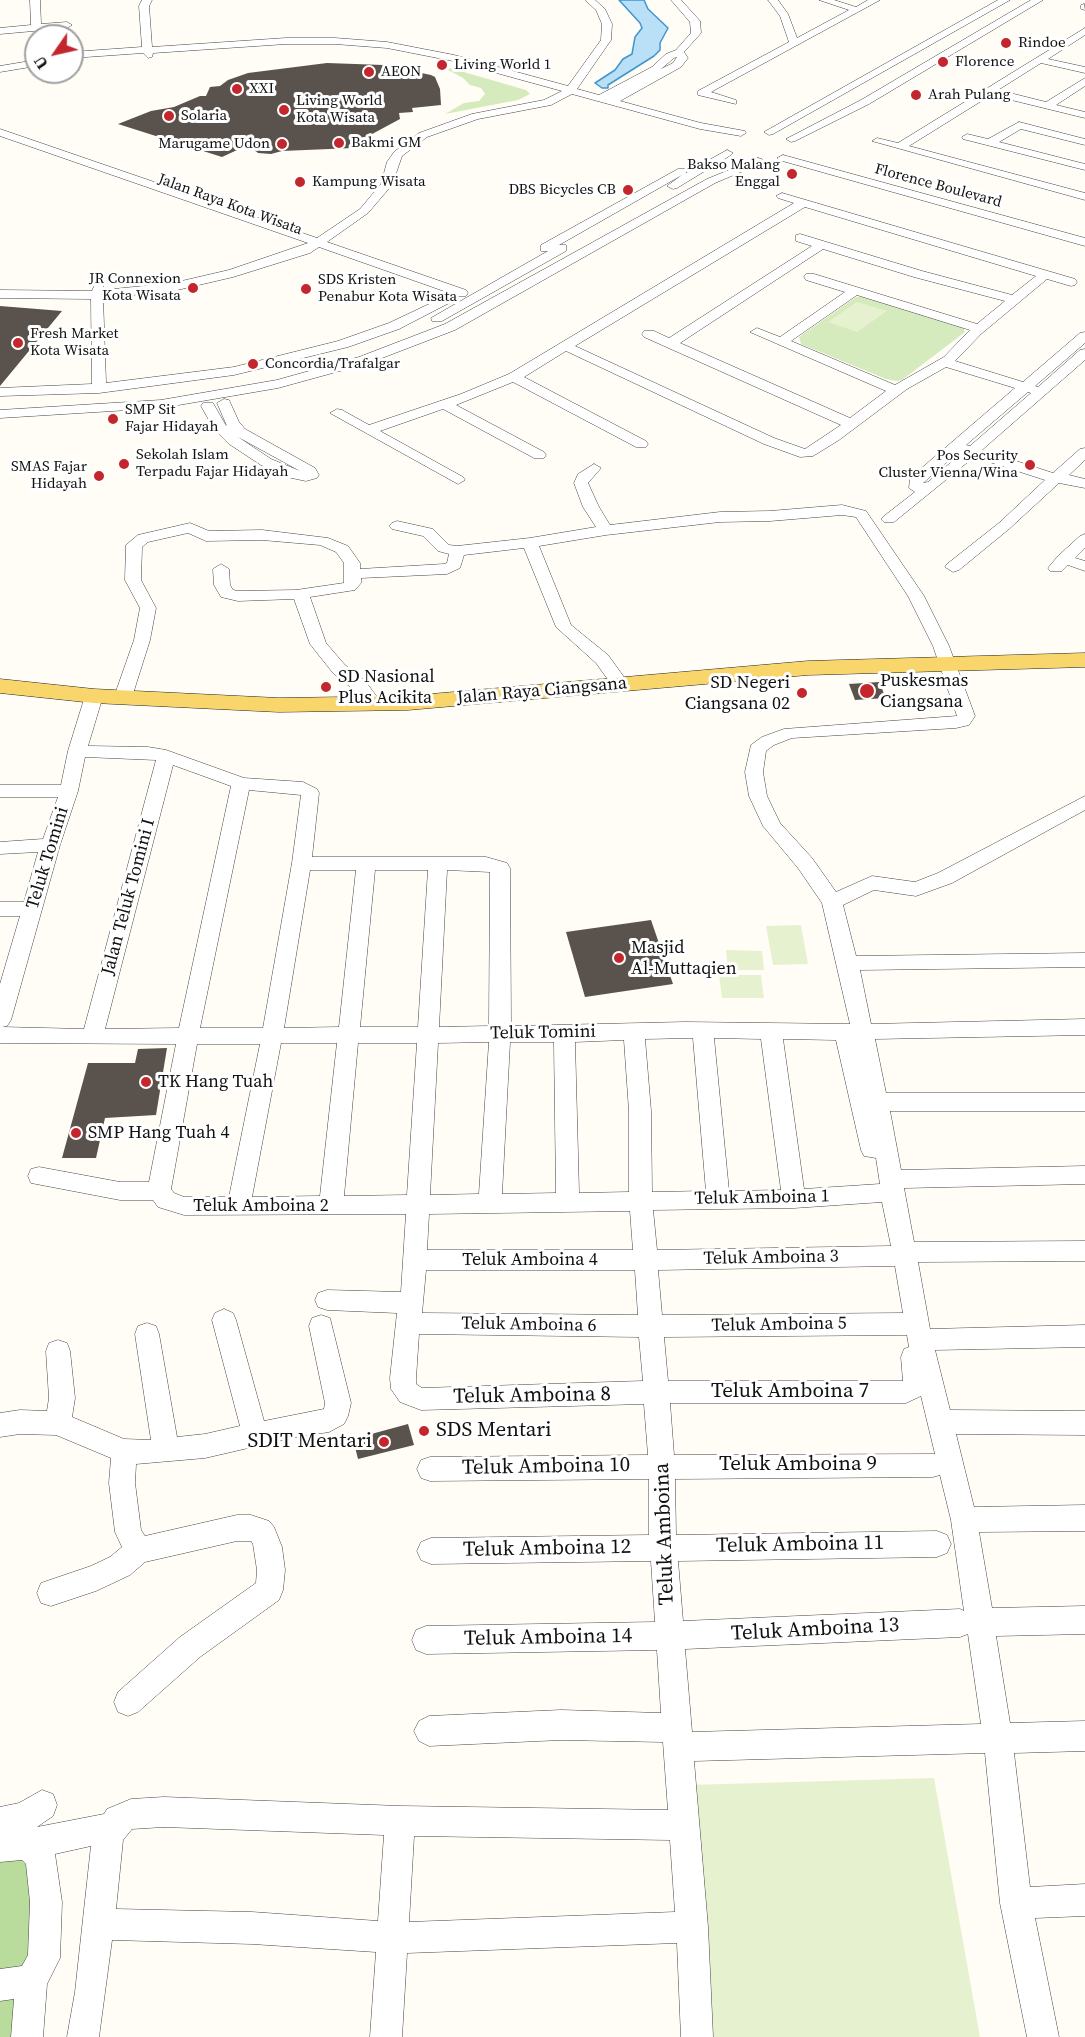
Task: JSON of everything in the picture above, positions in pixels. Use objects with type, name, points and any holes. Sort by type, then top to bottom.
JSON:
[{"type":"main road","name":"Jalan Raya Ciangsana","points":[[0,686],[94,696],[279,705],[408,703],[808,668],[1085,660]]},
{"type":"street","points":[[31,24],[35,0]]},
{"type":"street","points":[[577,0],[588,10],[591,17]]},
{"type":"street","points":[[0,294],[98,291],[197,283],[306,244],[319,243],[345,226],[376,198],[386,185],[398,154],[423,135],[459,121],[547,103],[561,92],[606,40],[607,24],[600,9],[590,0]]},
{"type":"street","points":[[606,100],[679,52],[696,33],[695,21],[676,0]]},
{"type":"street","points":[[774,0],[785,16],[794,44]]},
{"type":"street","points":[[824,0],[857,10]]},
{"type":"street","points":[[732,102],[702,93],[875,0]]},
{"type":"street","points":[[780,126],[785,115],[990,0]]},
{"type":"street","points":[[791,139],[810,127],[828,122],[899,81],[975,27],[1005,0]]},
{"type":"street","points":[[810,127],[815,120],[1024,0]]},
{"type":"street","points":[[769,132],[975,27],[1038,0]]},
{"type":"street","points":[[148,52],[144,6],[154,2]]},
{"type":"street","points":[[0,20],[24,25]]},
{"type":"street","points":[[956,20],[975,27]]},
{"type":"street","points":[[0,31],[24,28]]},
{"type":"street","points":[[900,147],[1085,32]]},
{"type":"street","points":[[0,423],[111,413],[316,375],[364,360],[507,302],[733,178],[735,169],[795,151],[796,144],[791,139],[769,132],[700,126],[606,100],[561,92],[444,62],[384,50],[332,46],[160,48],[148,52],[84,59]]},
{"type":"street","points":[[84,55],[148,52]]},
{"type":"street","points":[[561,92],[579,59]]},
{"type":"street","points":[[0,63],[24,60]]},
{"type":"street","points":[[1040,60],[1085,70]]},
{"type":"street","points":[[0,69],[24,65]]},
{"type":"street","points":[[883,81],[899,81]]},
{"type":"street","points":[[1049,105],[1085,81]]},
{"type":"street","points":[[989,91],[1085,115]]},
{"type":"street","points":[[387,149],[399,139],[430,123],[468,112],[521,104],[561,92],[583,101],[691,131],[711,141]]},
{"type":"street","points":[[991,142],[1019,125],[1085,142]]},
{"type":"street","name":"Jalan Raya Kota Wisata","points":[[0,132],[94,164],[306,244],[448,301]]},
{"type":"street","points":[[207,396],[266,372],[351,350],[433,320],[686,179],[727,153],[721,145],[722,141],[750,132]]},
{"type":"street","points":[[967,137],[1085,167]]},
{"type":"street","name":"Jalan Raya Kota Wisata","points":[[0,141],[292,245],[306,244]]},
{"type":"street","points":[[877,141],[1085,197]]},
{"type":"street","name":"Florence Boulevard","points":[[795,151],[832,164],[1085,235]]},
{"type":"street","name":"Florence Boulevard","points":[[727,153],[770,160],[1085,242]]},
{"type":"street","points":[[1,401],[191,379],[279,361],[375,333],[448,301],[692,166],[709,163]]},
{"type":"street","points":[[80,169],[94,164]]},
{"type":"street","points":[[306,244],[351,210],[366,190]]},
{"type":"street","points":[[782,196],[1071,282]]},
{"type":"street","points":[[368,430],[446,405],[513,377],[567,347],[803,203]]},
{"type":"street","points":[[800,238],[918,274],[1016,300]]},
{"type":"street","name":"Jalan Raya Kota Wisata","points":[[319,243],[462,293]]},
{"type":"street","points":[[671,344],[823,244]]},
{"type":"street","points":[[0,286],[98,291],[205,273],[249,261],[292,245]]},
{"type":"street","points":[[567,347],[800,453],[814,452],[895,390],[949,358],[1047,273]]},
{"type":"street","points":[[810,277],[980,329]]},
{"type":"street","points":[[98,291],[99,389]]},
{"type":"street","points":[[781,342],[853,292]]},
{"type":"street","points":[[1,401],[159,392],[207,396],[224,403],[283,391],[389,361],[461,333],[507,302]]},
{"type":"street","points":[[757,332],[895,390]]},
{"type":"street","points":[[649,334],[851,424]]},
{"type":"street","points":[[889,519],[928,489],[969,446],[1036,386],[1085,336]]},
{"type":"street","points":[[1036,386],[1085,352]]},
{"type":"street","points":[[949,358],[1036,386]]},
{"type":"street","points":[[364,360],[389,361]]},
{"type":"street","points":[[266,372],[279,361]]},
{"type":"street","points":[[513,377],[641,444]]},
{"type":"street","points":[[66,399],[99,389]]},
{"type":"street","points":[[207,396],[219,426],[234,441],[266,462],[292,474],[306,477],[312,475],[310,471],[240,432],[232,423],[224,403]]},
{"type":"street","points":[[1,401],[111,413]]},
{"type":"street","points":[[446,405],[539,455]]},
{"type":"street","points":[[337,413],[458,480]]},
{"type":"street","points":[[969,446],[1085,484]]},
{"type":"street","points":[[953,567],[1063,477],[1085,452]]},
{"type":"street","points":[[594,468],[582,477],[581,483],[591,507],[606,530]]},
{"type":"street","points":[[397,526],[428,532],[444,548],[457,550],[530,543],[606,530],[720,517],[770,516],[842,510],[861,514],[916,596],[948,664],[966,716],[963,721],[790,733],[768,741],[758,749],[754,772],[758,796],[772,826],[805,863],[832,902],[848,963],[854,1031],[900,1254],[913,1332],[941,1422],[964,1520],[971,1623],[998,1737],[1016,1902],[1042,2037]]},
{"type":"street","points":[[123,697],[142,640],[148,608],[133,580],[134,545],[143,537],[190,528],[206,536],[262,535],[323,541],[342,549],[352,563],[353,584],[349,587],[299,594],[238,596],[227,594],[222,585],[221,569]]},
{"type":"street","points":[[1085,538],[1060,563],[1085,566]]},
{"type":"street","points":[[530,543],[564,627],[602,659],[620,684]]},
{"type":"street","points":[[353,574],[447,569],[454,565],[457,550]]},
{"type":"street","points":[[299,594],[310,617],[318,644],[339,669],[360,686],[368,698],[367,703]]},
{"type":"street","name":"Teluk Tomini","points":[[0,1020],[50,845],[69,791],[77,751],[94,696]]},
{"type":"street","points":[[77,751],[131,751],[166,756],[241,783],[267,787],[303,788],[310,793],[302,863],[273,1035],[239,1207]]},
{"type":"street","name":"Jalan Teluk Tomini I","points":[[92,1037],[166,756]]},
{"type":"street","points":[[39,1176],[120,1191],[159,1191],[188,1035],[241,783]]},
{"type":"street","points":[[0,791],[69,791]]},
{"type":"street","points":[[832,902],[872,883],[916,889],[945,878],[1085,802]]},
{"type":"street","points":[[0,848],[50,845]]},
{"type":"street","points":[[302,863],[486,864],[500,868],[500,1034],[490,1202]]},
{"type":"street","points":[[331,1206],[366,863]]},
{"type":"street","points":[[409,1313],[418,1203],[438,864]]},
{"type":"street","points":[[0,909],[33,909]]},
{"type":"street","points":[[848,963],[1085,960]]},
{"type":"street","name":"Teluk Tomini","points":[[0,1035],[92,1037],[427,1033],[564,1034],[703,1030],[854,1031],[1085,1027]]},
{"type":"street","points":[[703,1030],[718,1199]]},
{"type":"street","name":"Teluk Amboina","points":[[634,1031],[640,1111],[641,1200],[662,1466],[663,1546],[692,1928],[697,2037]]},
{"type":"street","points":[[771,1031],[794,1199]]},
{"type":"street","points":[[854,1031],[877,1102],[886,1186]]},
{"type":"street","points":[[564,1034],[568,1201]]},
{"type":"street","points":[[877,1102],[1085,1102]]},
{"type":"street","name":"Teluk Amboina 1","points":[[641,1200],[794,1199],[886,1186],[1085,1175]]},
{"type":"street","name":"Teluk Amboina 2","points":[[159,1191],[166,1200],[183,1206],[331,1206],[641,1200]]},
{"type":"street","name":"Teluk Amboina 3","points":[[647,1260],[1085,1251]]},
{"type":"street","name":"Teluk Amboina 4","points":[[413,1260],[647,1260]]},
{"type":"street","name":"Teluk Amboina 6","points":[[327,1300],[409,1313],[651,1326]]},
{"type":"street","name":"Teluk Amboina 8","points":[[409,1313],[404,1389],[421,1399],[656,1392]]},
{"type":"street","points":[[224,1320],[255,1435]]},
{"type":"street","points":[[0,1425],[20,1422],[58,1423],[124,1452],[140,1453],[205,1446],[296,1425],[322,1423],[335,1416],[338,1403],[321,1326]]},
{"type":"street","name":"Teluk Amboina 5","points":[[651,1326],[1085,1336]]},
{"type":"street","name":"Teluk Amboina 7","points":[[656,1392],[906,1392],[914,1389],[917,1381],[913,1332]]},
{"type":"street","points":[[147,1334],[166,1450]]},
{"type":"street","points":[[58,1351],[62,1398],[58,1423]]},
{"type":"street","points":[[941,1422],[1085,1423]]},
{"type":"street","points":[[124,1452],[122,1483],[128,1532],[138,1551]]},
{"type":"street","name":"Teluk Amboina 9","points":[[662,1466],[933,1465]]},
{"type":"street","name":"Teluk Amboina 10","points":[[430,1469],[662,1466]]},
{"type":"street","points":[[964,1520],[1085,1518]]},
{"type":"street","points":[[51,1593],[96,1578],[120,1566],[138,1551],[237,1528],[259,1530],[264,1536],[271,1570],[268,1590],[190,1647],[128,1702]]},
{"type":"street","name":"Teluk Amboina 11","points":[[663,1546],[937,1544]]},
{"type":"street","name":"Teluk Amboina 12","points":[[430,1551],[663,1546]]},
{"type":"street","name":"Teluk Amboina 13","points":[[669,1636],[1085,1620]]},
{"type":"street","name":"Teluk Amboina 14","points":[[426,1640],[669,1636]]},
{"type":"street","points":[[429,1731],[561,1725],[678,1738],[1085,1736]]},
{"type":"street","points":[[0,1822],[25,1817],[42,1805]]},
{"type":"street","points":[[83,2037],[99,1924],[108,1835],[118,1820],[131,1814],[165,1812],[400,1821],[657,1826],[684,1824]]},
{"type":"street","points":[[386,2037],[400,1821]]},
{"type":"street","points":[[14,1846],[113,1827]]},
{"type":"street","points":[[14,1846],[41,1856],[46,1902],[44,1958],[31,1980],[27,2037]]},
{"type":"street","points":[[1016,1902],[1085,1900]]},
{"type":"street","points":[[99,1924],[252,1928],[394,1938],[692,1928]]},
{"type":"street","points":[[0,1985],[31,1980]]},
{"type":"green space","points":[[450,68],[526,90],[530,94],[518,100],[445,114],[464,103],[479,101],[485,94],[481,88],[470,85],[463,78],[448,70]]},
{"type":"green space","points":[[864,296],[962,325],[965,332],[902,380],[897,381],[886,379],[801,344],[799,337],[856,297]]},
{"type":"green space","points":[[857,302],[887,311],[857,332],[828,322]]},
{"type":"green space","points":[[801,925],[808,964],[773,965],[766,926]]},
{"type":"green space","points":[[726,950],[762,951],[764,970],[728,970]]},
{"type":"green space","points":[[719,975],[761,975],[764,998],[722,998]]},
{"type":"green space","points":[[934,1778],[980,2037],[705,2037],[689,1785]]},
{"type":"green space","points":[[33,1833],[30,2037],[0,2037],[0,1845]]},
{"type":"water","points":[[619,0],[644,0],[648,9],[668,28],[660,43],[660,50],[654,56],[608,85],[608,88],[602,88],[595,83],[615,70],[623,59],[632,54],[635,37],[642,28]]},
{"type":"building","name":"Living World Kota Wisata","points":[[327,63],[383,65],[431,75],[435,77],[440,89],[441,105],[412,108],[413,112],[399,113],[400,119],[353,148],[282,151],[271,154],[258,153],[248,145],[222,157],[118,124],[151,111],[174,107],[200,96],[206,96],[210,87],[220,86],[228,80],[248,73]]},
{"type":"building","name":"Fresh Market Kota Wisata","points":[[0,306],[62,311],[0,386]]},
{"type":"building","name":"Puskesmas Ciangsana","points":[[879,682],[886,698],[855,700],[849,684]]},
{"type":"building","name":"Masjid Al-Muttaqien","points":[[651,920],[673,984],[585,997],[566,932]]},
{"type":"building","points":[[167,1048],[156,1115],[105,1118],[96,1158],[62,1158],[88,1063],[135,1063],[138,1049]]},
{"type":"building","name":"SDIT Mentari","points":[[408,1424],[414,1445],[358,1459],[353,1439]]},
{"type":"place","name":"Rindoe","points":[[1006,43]]},
{"type":"place","name":"Florence","points":[[943,62]]},
{"type":"place","name":"Living World 1","points":[[442,65]]},
{"type":"place","name":"AEON","points":[[369,72]]},
{"type":"place","name":"XXI","points":[[237,89]]},
{"type":"place","name":"Arah Pulang","points":[[916,95]]},
{"type":"place","name":"Living World Kota Wisata","points":[[284,110]]},
{"type":"place","name":"Solaria","points":[[169,116]]},
{"type":"place","name":"Bakmi GM","points":[[339,143]]},
{"type":"place","name":"Marugame Udon","points":[[282,144]]},
{"type":"place","name":"Bakso Malang Enggal","points":[[792,174]]},
{"type":"place","name":"Kampung Wisata","points":[[300,182]]},
{"type":"place","name":"DBS Bicycles CB","points":[[628,190]]},
{"type":"place","name":"JR Connexion Kota Wisata","points":[[193,288]]},
{"type":"place","name":"SDS Kristen Penabur Kota Wisata","points":[[306,289]]},
{"type":"place","name":"Fresh Market Kota Wisata","points":[[18,343]]},
{"type":"place","name":"Concordia/Trafalgar","points":[[253,364]]},
{"type":"place","name":"SMP Sit Fajar Hidayah","points":[[113,419]]},
{"type":"place","name":"Sekolah Islam Terpadu Fajar Hidayah","points":[[124,464]]},
{"type":"place","name":"Pos Security Cluster Vienna/Wina","points":[[1030,465]]},
{"type":"place","name":"SMAS Fajar Hidayah","points":[[99,476]]},
{"type":"place","name":"SD Nasional Plus Acikita","points":[[326,687]]},
{"type":"place","name":"Puskesmas Ciangsana","points":[[867,691]]},
{"type":"place","name":"SD Negeri Ciangsana 02","points":[[802,693]]},
{"type":"place","name":"Masjid Al-Muttaqien","points":[[619,958]]},
{"type":"place","name":"TK Hang Tuah","points":[[146,1082]]},
{"type":"place","name":"SMP Hang Tuah 4","points":[[76,1133]]},
{"type":"place","name":"SDS Mentari","points":[[424,1431]]},
{"type":"place","name":"SDIT Mentari","points":[[384,1442]]}]
